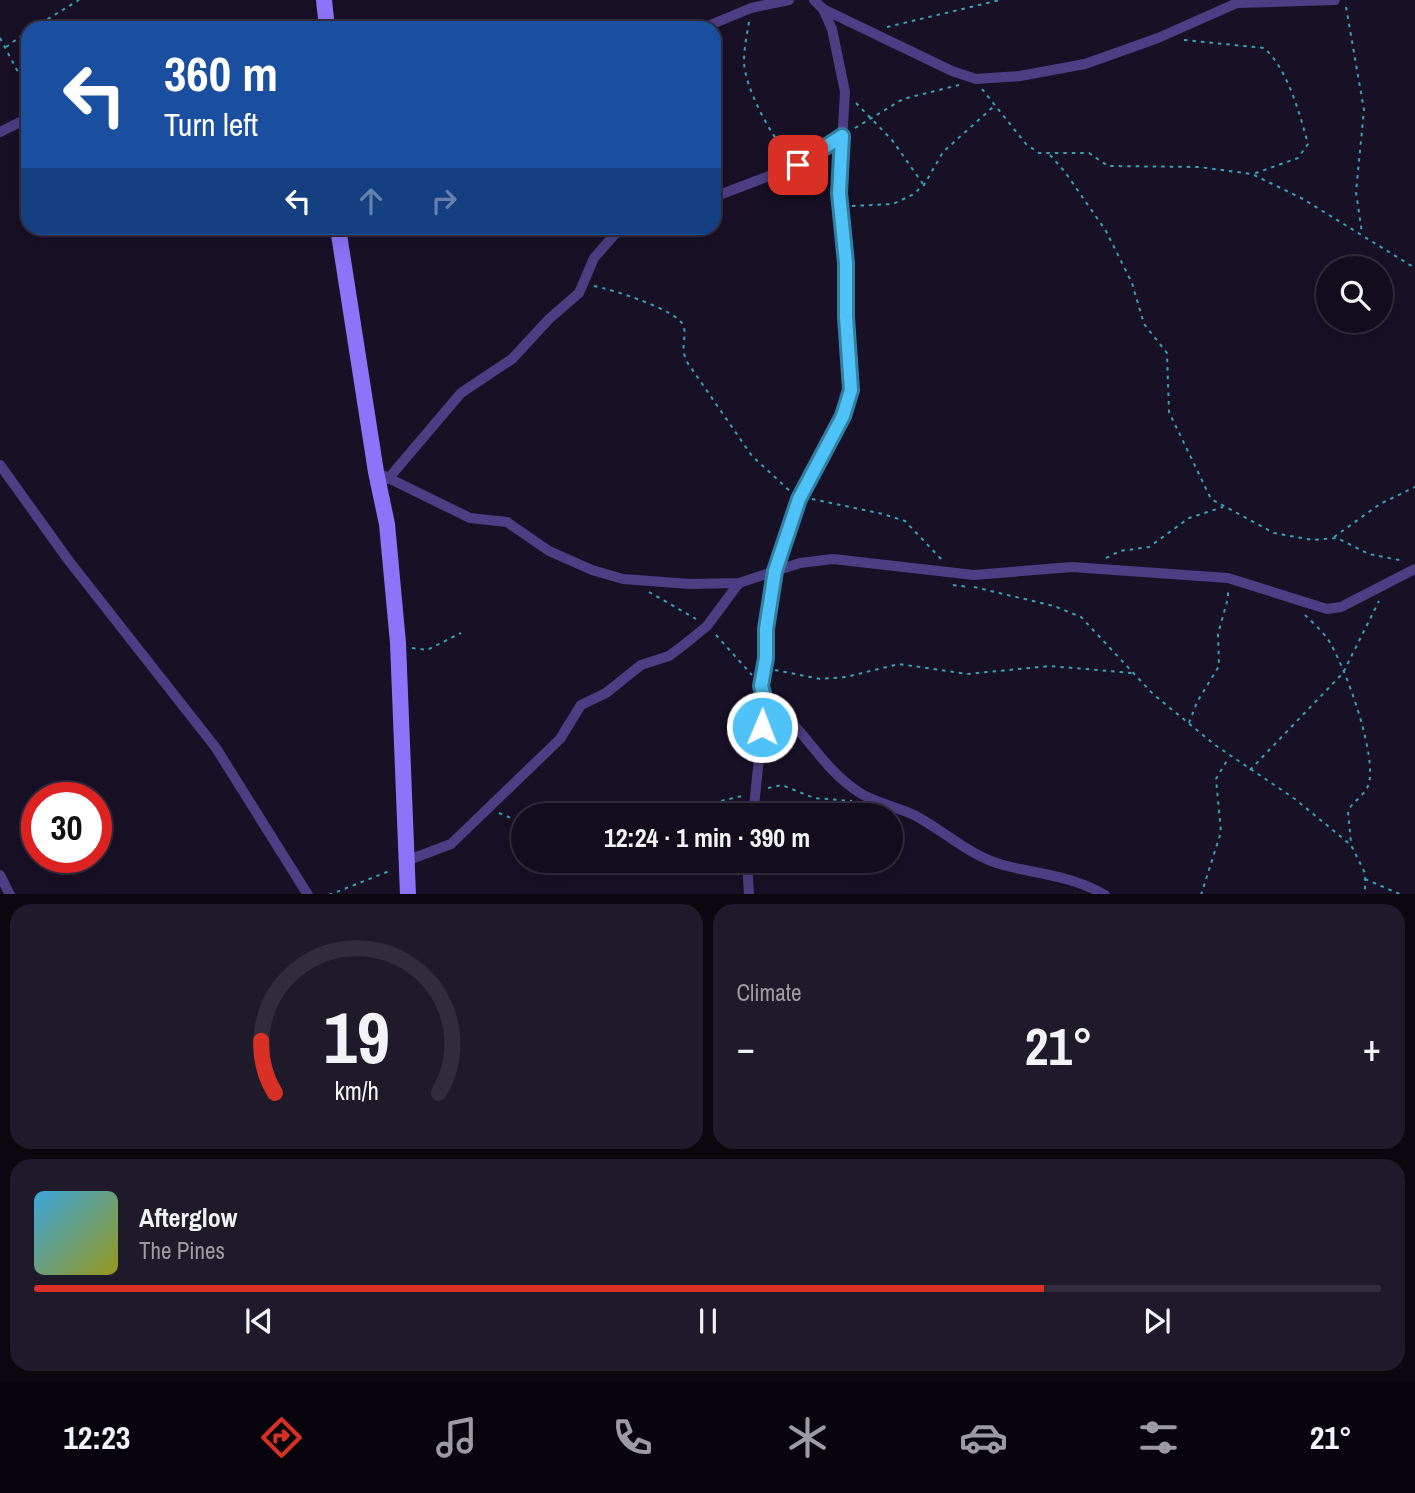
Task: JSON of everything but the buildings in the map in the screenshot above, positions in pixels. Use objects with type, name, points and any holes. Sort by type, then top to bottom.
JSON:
[{"type":"street","points":[[324,0],[326,21]]},
{"type":"street","points":[[720,21],[751,8],[789,0]]},
{"type":"street","points":[[814,0],[823,9],[952,71],[976,79],[1020,76],[1085,64],[1158,38],[1237,3],[1311,3],[1335,0]]},
{"type":"street","points":[[754,803],[765,700],[761,686],[766,629],[775,571],[800,498],[843,416],[851,390],[846,317],[847,282],[840,207],[845,92],[837,49],[823,9]]},
{"type":"street","points":[[0,132],[21,122]]},
{"type":"street","points":[[721,194],[798,165],[842,136]]},
{"type":"street","points":[[339,235],[382,476],[398,643],[408,894]]},
{"type":"street","points":[[382,476],[461,393],[512,359],[585,284],[594,258],[614,235]]},
{"type":"street","points":[[0,466],[69,561],[216,748],[308,894]]},
{"type":"street","points":[[382,476],[470,518],[507,522],[542,547],[592,570],[623,579],[662,583],[739,583],[800,563],[833,559],[985,574],[1072,567],[1228,578],[1327,609],[1341,607],[1387,584],[1411,566]]},
{"type":"street","points":[[406,861],[444,849],[560,739],[584,703],[606,693],[641,665],[673,654],[707,626],[739,583]]},
{"type":"street","points":[[765,700],[793,720],[822,759],[861,794],[913,815],[1000,865],[1071,880],[1105,894]]},
{"type":"street","points":[[748,873],[750,894]]},
{"type":"street","points":[[0,875],[10,894]]},
{"type":"path","points":[[44,21],[79,0]]},
{"type":"path","points":[[869,31],[1000,0]]},
{"type":"path","points":[[1345,0],[1364,110],[1356,192],[1362,234]]},
{"type":"path","points":[[751,8],[744,63],[747,78],[783,149],[798,165]]},
{"type":"path","points":[[6,47],[21,36]]},
{"type":"path","points":[[0,38],[21,77]]},
{"type":"path","points":[[1183,40],[1264,48],[1279,68],[1297,106],[1308,144],[1298,158],[1252,174]]},
{"type":"path","points":[[842,136],[903,99],[976,79],[994,107],[1033,150],[1048,154],[1089,153],[1108,166],[1199,167],[1252,174],[1362,234],[1415,268]]},
{"type":"path","points":[[845,92],[873,118],[924,185]]},
{"type":"path","points":[[840,207],[901,203],[924,185],[943,152],[994,107]]},
{"type":"path","points":[[1048,154],[1078,190],[1119,255],[1132,283],[1144,324],[1167,353],[1170,364],[1167,393],[1173,423],[1206,492],[1224,507],[1274,533],[1313,540],[1333,538],[1369,554],[1411,566]]},
{"type":"path","points":[[585,284],[623,291],[679,317],[685,331],[683,354],[724,418],[752,456],[800,498],[905,522],[927,542],[952,572]]},
{"type":"path","points":[[1333,538],[1380,504],[1415,487]]},
{"type":"path","points":[[1093,569],[1120,551],[1156,544],[1189,518],[1224,507]]},
{"type":"path","points":[[929,570],[954,585],[992,589],[1081,617],[1133,674],[1189,724],[1295,799],[1351,845]]},
{"type":"path","points":[[1189,724],[1197,702],[1219,666],[1218,634],[1228,598],[1228,578]]},
{"type":"path","points":[[1250,769],[1343,673],[1387,584]]},
{"type":"path","points":[[645,590],[707,626],[761,686]]},
{"type":"path","points":[[1289,598],[1327,639],[1356,701],[1371,772],[1368,786],[1348,811],[1351,845],[1365,879],[1365,894]]},
{"type":"path","points":[[398,643],[427,650],[461,633]]},
{"type":"path","points":[[764,667],[820,679],[846,677],[899,664],[967,674],[1050,666],[1133,674]]},
{"type":"path","points":[[1201,894],[1221,832],[1216,779],[1230,755]]},
{"type":"path","points":[[712,803],[782,785],[806,796],[844,802],[851,802],[861,794]]},
{"type":"path","points":[[489,808],[511,818]]},
{"type":"path","points":[[329,894],[344,886],[383,876],[406,861]]},
{"type":"path","points":[[1365,879],[1402,894]]},
{"type":"route","points":[[762,727],[765,700],[761,686],[775,571],[799,499],[843,416],[853,380],[846,330],[848,292],[839,193],[842,136],[798,165]]}]
